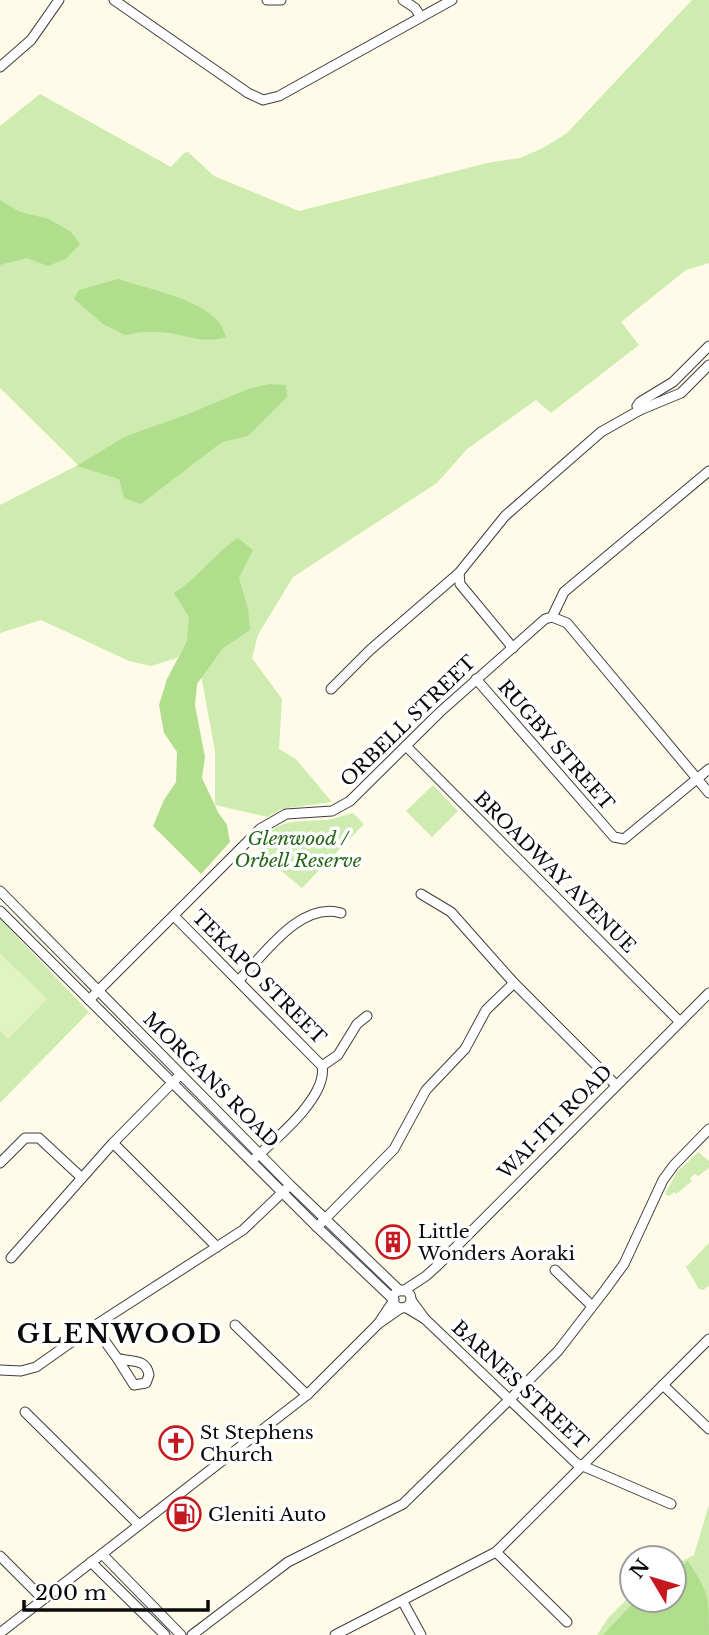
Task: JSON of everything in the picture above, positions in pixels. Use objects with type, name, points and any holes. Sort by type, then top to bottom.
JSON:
[{"type":"street","points":[[0,66],[31,40],[60,0]]},
{"type":"street","points":[[114,0],[257,98],[267,100],[279,96],[452,0]]},
{"type":"street","points":[[267,0],[281,0]]},
{"type":"street","points":[[403,0],[415,8],[421,17]]},
{"type":"street","points":[[640,410],[637,406],[640,402],[673,382],[709,346]]},
{"type":"street","points":[[331,689],[370,650],[459,573],[505,516],[601,432],[640,410],[681,393],[709,365]]},
{"type":"street","name":"ORBELL STREET","points":[[89,1000],[268,823],[286,814],[341,808],[350,801],[476,679],[545,619],[552,617],[564,592],[707,475]]},
{"type":"street","points":[[459,573],[460,584],[513,648]]},
{"type":"street","points":[[552,617],[567,623],[709,793]]},
{"type":"street","name":"RUGBY STREET","points":[[476,679],[614,836],[624,839],[709,769]]},
{"type":"street","name":"BROADWAY AVENUE","points":[[406,746],[680,1022]]},
{"type":"street","name":"MORGANS ROAD","points":[[0,891],[404,1299]]},
{"type":"street","points":[[421,894],[451,912],[514,983],[616,1085]]},
{"type":"street","name":"MORGANS ROAD","points":[[0,911],[317,1227],[404,1299]]},
{"type":"street","points":[[239,981],[299,920],[322,911],[341,913]]},
{"type":"street","name":"TEKAPO STREET","points":[[174,916],[322,1066],[322,1079],[312,1098],[252,1161]]},
{"type":"street","points":[[16,927],[25,917]]},
{"type":"street","points":[[317,1227],[394,1149],[426,1090],[465,1049],[486,1010],[514,983]]},
{"type":"street","name":"WAI-ITI ROAD","points":[[0,1633],[307,1395],[709,993]]},
{"type":"street","points":[[322,1066],[338,1055],[356,1024],[367,1016]]},
{"type":"street","points":[[11,1258],[113,1143],[180,1074]]},
{"type":"street","points":[[192,1635],[288,1562],[403,1504],[558,1351],[624,1264],[663,1180],[674,1164],[709,1129]]},
{"type":"street","points":[[0,1163],[25,1138],[38,1138],[82,1178]]},
{"type":"street","points":[[113,1143],[218,1247]]},
{"type":"street","points":[[0,1370],[20,1371],[36,1367],[251,1224],[290,1185]]},
{"type":"street","points":[[555,1270],[592,1306]]},
{"type":"street","name":"BARNES STREET","points":[[404,1299],[561,1451],[582,1467],[671,1504]]},
{"type":"street","points":[[235,1325],[307,1395]]},
{"type":"street","points":[[94,1326],[117,1358]]},
{"type":"street","points":[[335,1635],[496,1552],[709,1339]]},
{"type":"street","points":[[663,1385],[709,1429]]},
{"type":"street","points":[[25,1412],[139,1525]]},
{"type":"street","points":[[496,1552],[567,1622]]},
{"type":"street","points":[[102,1554],[181,1635]]},
{"type":"street","points":[[0,1556],[43,1599]]},
{"type":"street","points":[[91,1562],[165,1635]]},
{"type":"street","points":[[402,1602],[421,1635]]},
{"type":"green space","points":[[692,0],[709,0],[709,263],[686,270],[621,322],[639,345],[551,413],[536,400],[467,449],[437,483],[293,577],[258,635],[252,658],[282,699],[279,749],[296,759],[332,802],[281,809],[268,817],[215,805],[215,751],[199,664],[183,649],[177,658],[151,666],[129,661],[41,620],[0,633],[0,505],[78,465],[0,388],[0,126],[40,94],[171,167],[188,152],[214,176],[299,211],[487,163],[520,158],[543,148],[567,133]]},
{"type":"green space","points":[[0,200],[20,212],[49,219],[71,232],[80,244],[66,259],[48,266],[27,258],[0,265]]},
{"type":"green space","points":[[118,279],[186,300],[219,322],[226,337],[209,340],[150,332],[125,335],[103,324],[74,299],[79,290]]},
{"type":"green space","points":[[270,384],[286,385],[287,397],[248,436],[222,442],[141,504],[124,498],[119,479],[77,466],[124,437],[248,389]]},
{"type":"green space","points":[[238,538],[253,550],[239,578],[248,609],[250,630],[223,648],[197,684],[195,705],[205,757],[202,778],[227,825],[230,842],[201,874],[153,826],[164,800],[176,782],[177,752],[164,733],[159,705],[167,679],[187,641],[189,617],[174,593]]},
{"type":"green space","points":[[433,785],[458,811],[432,837],[406,811]]},
{"type":"green space","name":"Glenwood / Orbell Reserve","points":[[353,813],[364,824],[302,888],[255,844],[272,830],[288,823],[329,819]]},
{"type":"green space","points":[[0,919],[89,1012],[0,1103]]},
{"type":"green space","points":[[0,953],[47,999],[8,1039],[0,1031]]},
{"type":"green space","points":[[698,1152],[709,1161],[709,1168],[698,1176],[695,1174],[690,1178],[692,1181],[676,1194],[665,1194],[677,1172]]},
{"type":"green space","points":[[709,1243],[709,1286],[703,1290],[699,1289],[686,1267]]},
{"type":"green space","points":[[709,1505],[709,1635],[597,1635],[618,1608],[618,1614],[688,1614],[688,1558],[694,1555]]},
{"type":"green space","points":[[688,1562],[706,1595],[709,1635],[603,1635],[623,1614],[688,1614]]},
{"type":"place","name":"Little Wonders Aoraki","points":[[393,1242]]},
{"type":"place","name":"St Stephens Church","points":[[176,1443]]},
{"type":"place","name":"Gleniti Auto","points":[[184,1514]]},
{"type":"district","name":"GLENWOOD","points":[[120,1334]]}]
